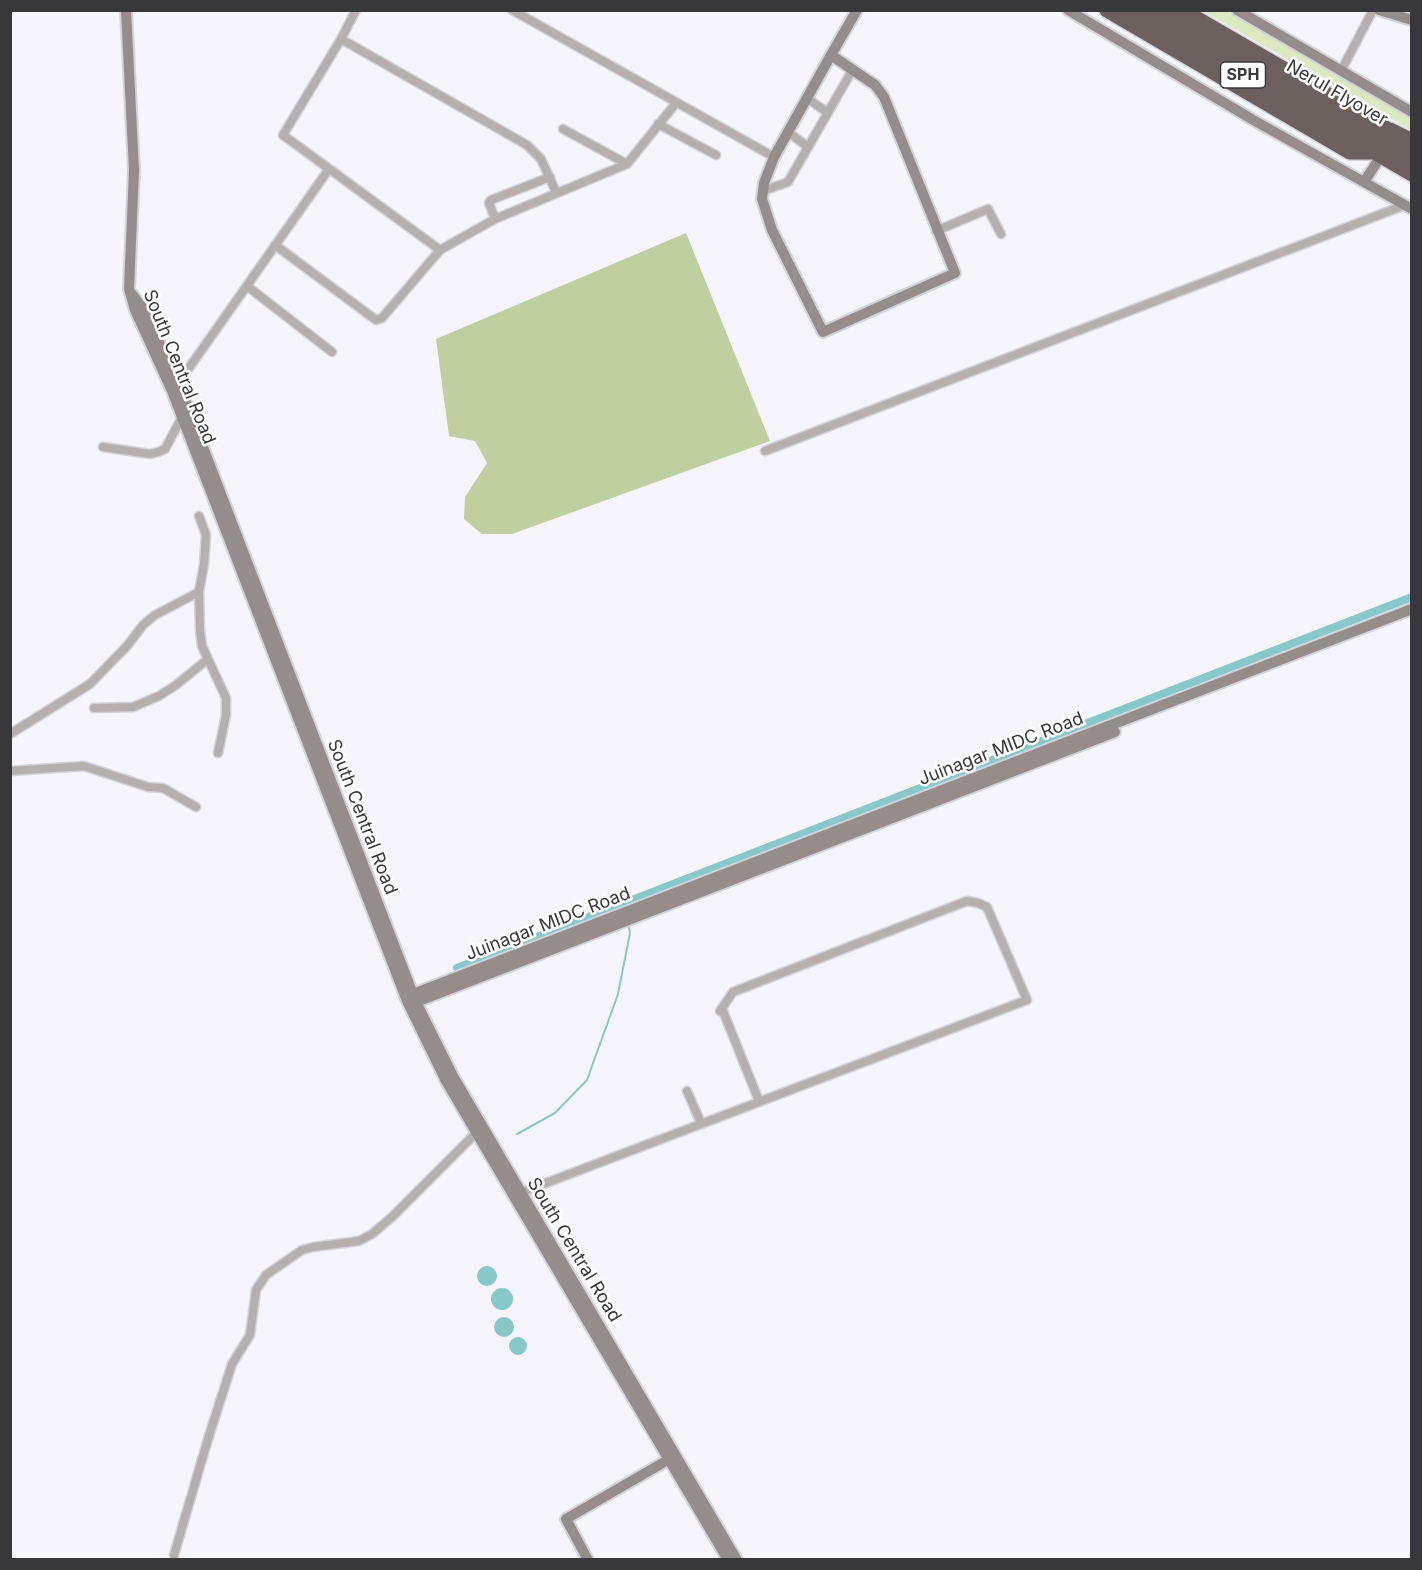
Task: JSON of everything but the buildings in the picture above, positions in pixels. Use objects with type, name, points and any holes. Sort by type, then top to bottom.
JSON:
[{"type":"highway","points":[[1107,10],[1350,152],[1378,154]]},
{"type":"highway","name":"Nerul Flyover","points":[[1132,10],[1378,154]]},
{"type":"highway","name":"Nerul Flyover","points":[[1156,10],[1360,130],[1410,151]]},
{"type":"highway","points":[[1182,10],[1387,129],[1410,151]]},
{"type":"highway","name":"SPH","points":[[1378,154],[1412,174]]},
{"type":"street","name":"South Central Road","points":[[126,10],[134,170],[129,289],[135,310],[175,387],[291,691],[446,1081],[480,1130],[672,1457],[737,1560]]},
{"type":"street","points":[[356,10],[283,135],[440,250]]},
{"type":"street","points":[[512,10],[774,158]]},
{"type":"street","points":[[831,55],[875,85],[887,103],[936,231],[955,273],[823,332],[772,230],[762,199],[774,158],[831,55],[857,10]]},
{"type":"street","points":[[1068,10],[1408,207]]},
{"type":"street","points":[[1237,10],[1412,112]]},
{"type":"street","points":[[1341,71],[1373,10]]},
{"type":"street","points":[[1379,10],[1412,20]]},
{"type":"street","points":[[341,39],[528,145],[541,159],[556,192]]},
{"type":"street","points":[[763,191],[788,182],[853,69]]},
{"type":"street","points":[[807,98],[828,113]]},
{"type":"street","points":[[275,245],[376,320],[382,318],[440,250],[495,219],[627,164],[676,103]]},
{"type":"street","points":[[658,124],[716,155]]},
{"type":"street","points":[[562,129],[627,164]]},
{"type":"street","points":[[788,132],[808,147]]},
{"type":"street","points":[[1364,182],[1378,154]]},
{"type":"street","points":[[175,387],[328,169]]},
{"type":"street","points":[[495,219],[489,203],[491,200],[550,177]]},
{"type":"street","points":[[765,451],[1408,207]]},
{"type":"street","points":[[936,231],[988,208],[1000,234]]},
{"type":"street","points":[[247,285],[332,352]]},
{"type":"street","name":"South Central Road","points":[[175,387],[182,417],[238,550]]},
{"type":"street","points":[[103,447],[150,454],[159,452],[165,449],[182,417]]},
{"type":"street","points":[[199,516],[206,535],[199,592],[202,646],[226,698],[226,715],[218,753]]},
{"type":"street","points":[[10,734],[90,684],[127,646],[142,625],[155,615],[199,592]]},
{"type":"street","name":"Juinagar MIDC Road","points":[[412,999],[1030,760],[1412,609]]},
{"type":"street","points":[[94,708],[133,707],[159,696],[208,659]]},
{"type":"street","name":"Juinagar MIDC Road","points":[[1030,760],[1115,732]]},
{"type":"street","points":[[10,771],[84,766],[148,787],[163,788],[196,807]]},
{"type":"street","points":[[517,1194],[1027,1000],[987,907],[967,901],[733,992],[720,1011],[723,1011],[759,1101]]},
{"type":"street","points":[[687,1090],[701,1123]]},
{"type":"street","points":[[174,1555],[232,1364],[250,1335],[256,1290],[266,1275],[302,1250],[313,1246],[359,1241],[372,1234],[480,1130]]},
{"type":"street","name":"South Central Road","points":[[672,1457],[728,1560]]},
{"type":"street","points":[[588,1560],[566,1519],[672,1457]]},
{"type":"green space","points":[[1203,11],[1227,11],[1411,117],[1411,130]]},
{"type":"green space","points":[[686,233],[770,441],[512,534],[482,534],[464,519],[465,497],[487,463],[475,441],[449,436],[436,339]]},
{"type":"water","points":[[487,1266],[494,1269],[497,1276],[494,1283],[487,1286],[480,1283],[477,1276],[480,1269]]},
{"type":"water","points":[[502,1288],[510,1291],[513,1299],[510,1307],[502,1310],[494,1307],[491,1299],[494,1291]]},
{"type":"water","points":[[504,1317],[511,1320],[514,1327],[511,1334],[504,1337],[497,1334],[494,1327],[497,1320]]},
{"type":"water","points":[[518,1337],[524,1340],[527,1346],[524,1352],[518,1355],[512,1352],[509,1346],[512,1340]]},
{"type":"waterway","points":[[457,968],[1412,597]]},
{"type":"waterway","points":[[625,903],[626,909]]},
{"type":"waterway","points":[[517,1134],[555,1113],[587,1080],[618,994],[630,933],[628,924]]}]
